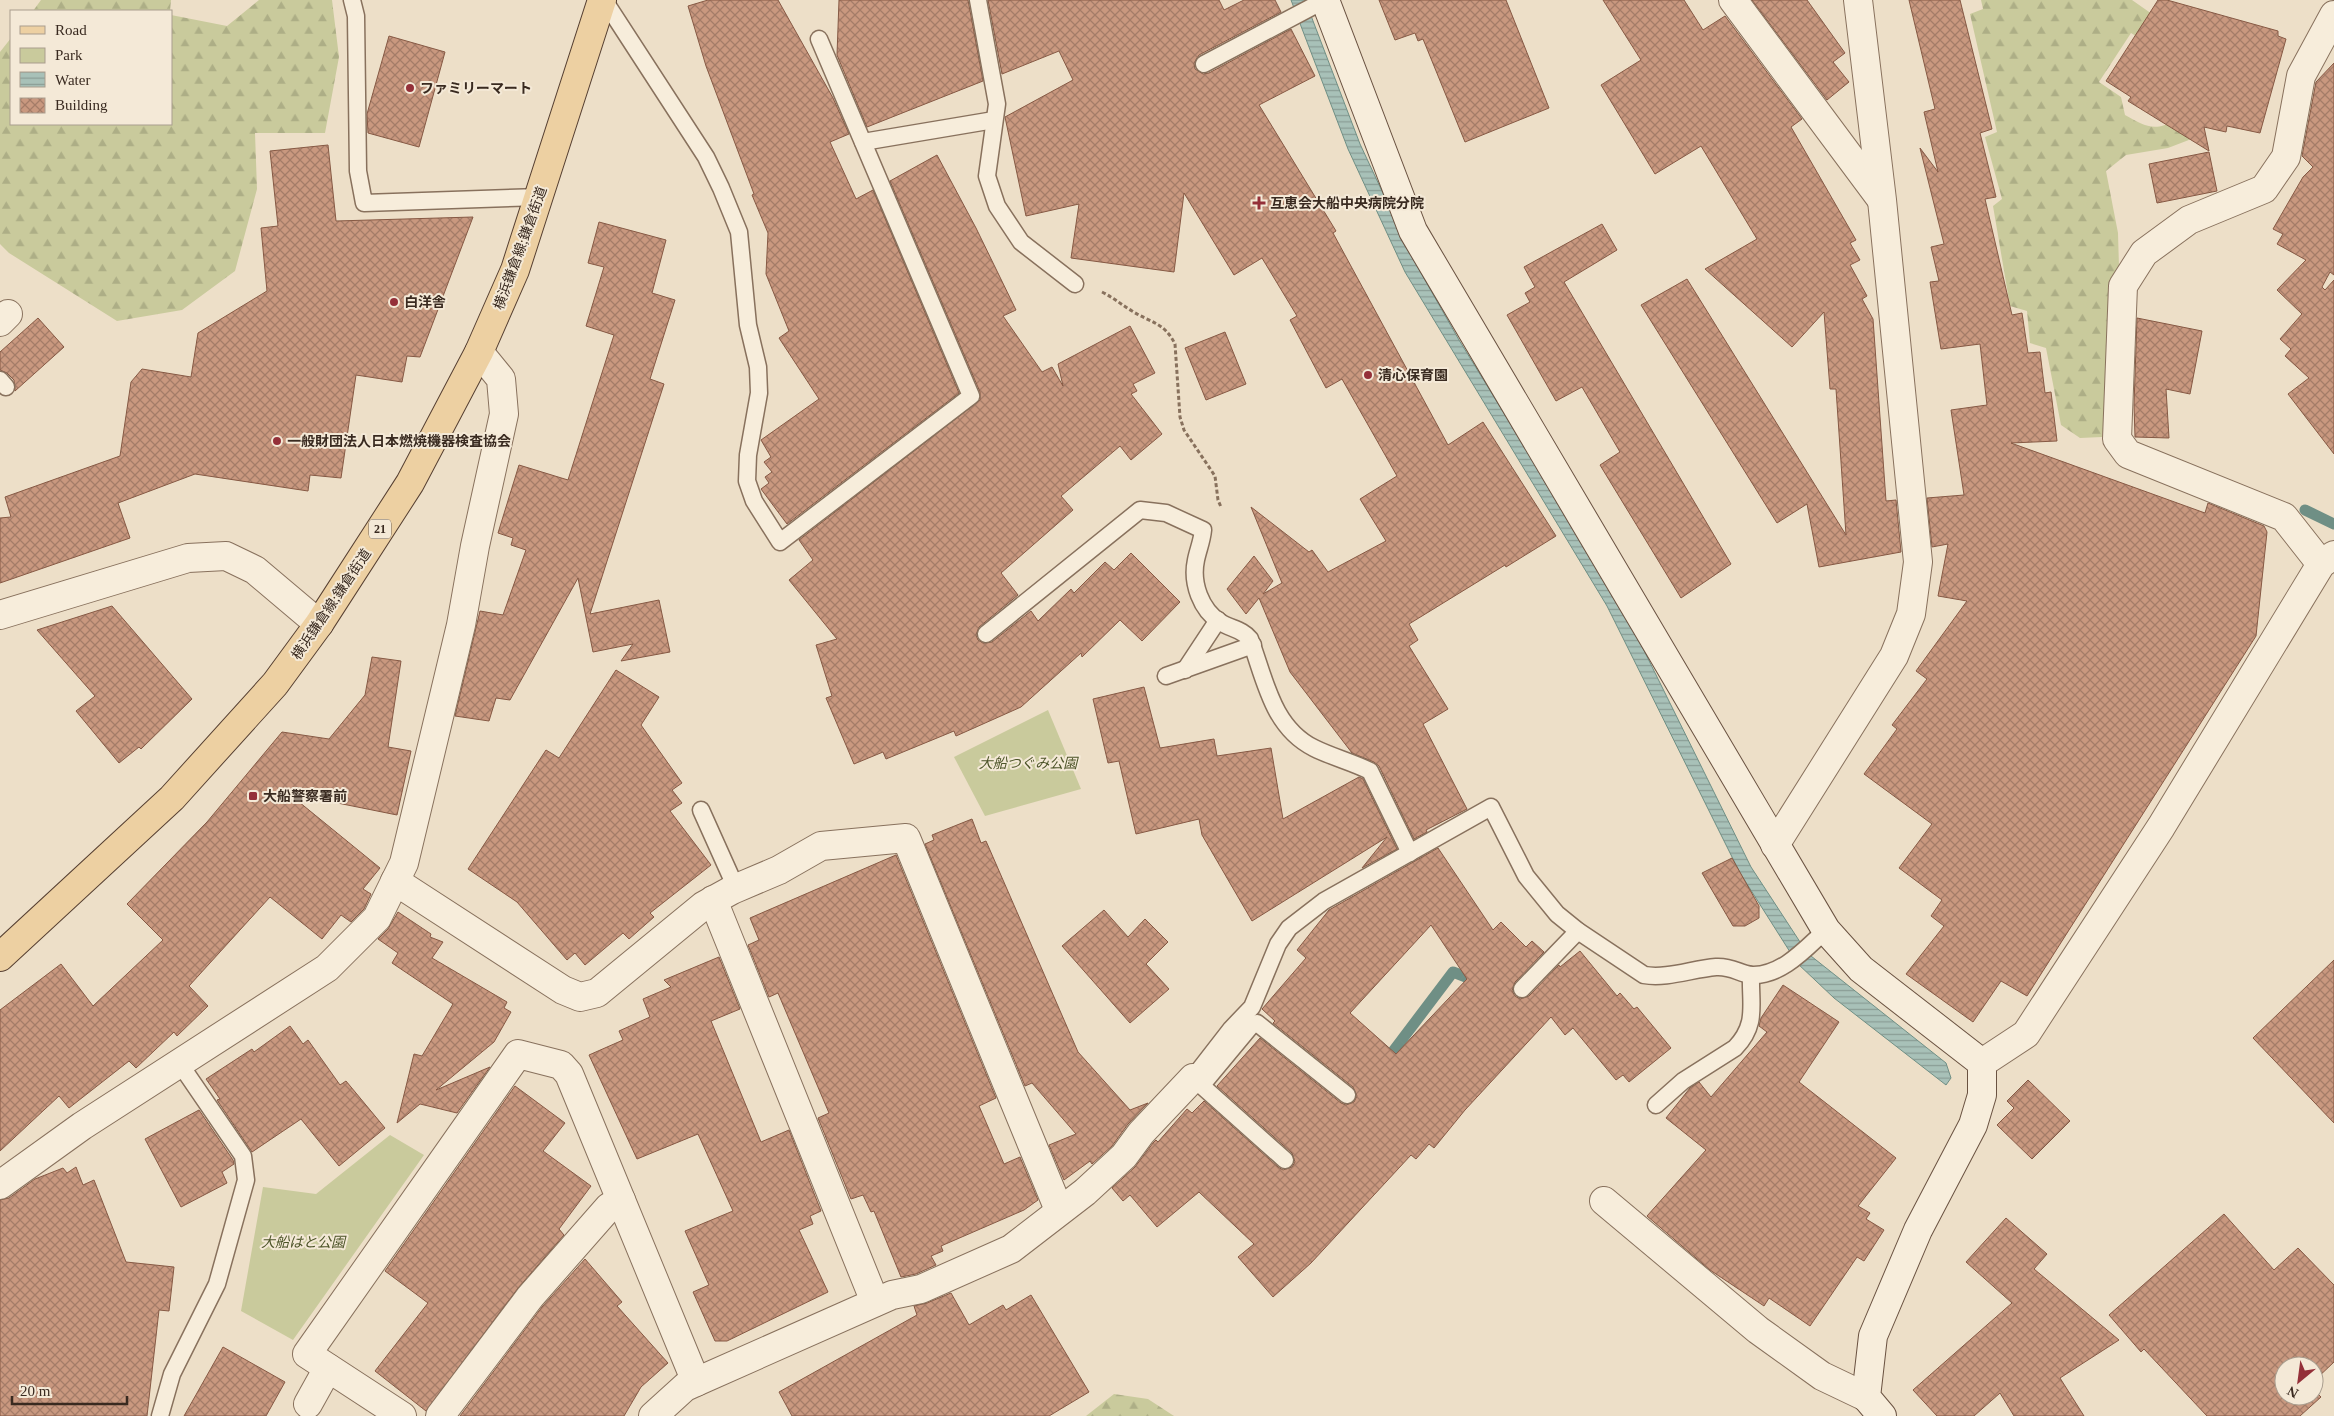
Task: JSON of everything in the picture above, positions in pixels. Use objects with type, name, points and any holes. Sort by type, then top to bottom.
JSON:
[{"type":"main road","name":"横浜鎌倉線;鎌倉街道","points":[[0,957],[172,798],[275,684],[319,624],[410,483],[479,352],[515,270],[603,0]]},
{"type":"street","points":[[1325,0],[1413,231],[1826,930],[1861,969],[1982,1063]]},
{"type":"street","points":[[1733,0],[1882,200]]},
{"type":"street","points":[[1775,845],[1894,656],[1911,614],[1918,562],[1882,200],[1858,0]]},
{"type":"street","points":[[1982,1063],[2026,1034],[2161,827],[2328,559],[2284,517],[2128,454],[2118,439],[2123,286],[2144,253],[2189,220],[2264,189],[2286,157],[2301,76],[2332,22]]},
{"type":"street","points":[[0,1186],[82,1126],[327,968],[348,950],[377,918],[404,862],[461,624],[475,546],[504,414],[501,379],[479,352]]},
{"type":"street","points":[[0,615],[188,558],[226,556],[255,570],[319,624]]},
{"type":"street","points":[[395,881],[563,990],[580,998],[597,993],[703,906],[779,870],[821,846],[906,838],[1059,1210]]},
{"type":"street","points":[[725,894],[875,1302]]},
{"type":"street","points":[[402,1416],[307,1354],[518,1054],[561,1065],[569,1074],[696,1382]]},
{"type":"street","points":[[1874,1406],[1873,1336],[1918,1230],[1974,1125],[1982,1095],[1982,1063]]},
{"type":"street","points":[[653,1416],[686,1387],[696,1382],[875,1302],[892,1295],[921,1289],[1011,1249],[1059,1210],[1085,1192],[1124,1156],[1141,1133],[1197,1082]]},
{"type":"street","points":[[440,1416],[530,1297],[609,1207],[621,1200]]},
{"type":"street","points":[[1604,1201],[1758,1330],[1822,1376],[1874,1406]]},
{"type":"street","points":[[308,1404],[328,1368]]},
{"type":"lane","points":[[352,0],[356,16],[358,171],[364,203],[540,197]]},
{"type":"lane","points":[[603,0],[706,157],[739,232],[748,325],[758,367],[759,393],[748,455],[747,482],[754,501],[780,542],[971,396],[819,39]]},
{"type":"lane","points":[[978,0],[997,104],[987,176],[997,206],[1021,242],[1075,284]]},
{"type":"lane","points":[[1204,64],[1325,0]]},
{"type":"lane","points":[[863,142],[994,120]]},
{"type":"lane","points":[[986,634],[1140,510],[1166,513],[1203,530],[1202,542],[1195,562],[1196,584],[1202,603],[1218,620],[1245,632],[1253,646],[1279,718],[1288,730],[1313,747],[1370,771],[1410,853]]},
{"type":"lane","points":[[1185,670],[1218,620]]},
{"type":"lane","points":[[1166,676],[1253,646]]},
{"type":"lane","points":[[1197,1082],[1231,1029],[1252,1007],[1278,944],[1289,928],[1324,900],[1491,807],[1510,847],[1530,882],[1557,914],[1578,931],[1644,975],[1654,977],[1716,967],[1732,967],[1751,975],[1769,972],[1794,960],[1826,930]]},
{"type":"lane","points":[[701,810],[725,894]]},
{"type":"lane","points":[[1522,989],[1578,931]]},
{"type":"lane","points":[[1656,1105],[1683,1081],[1735,1048],[1742,1041],[1748,1032],[1752,1019],[1751,975]]},
{"type":"lane","points":[[1197,1082],[1251,1026],[1257,1024],[1347,1094]]},
{"type":"lane","points":[[160,1416],[172,1374],[218,1284],[246,1180],[243,1156],[180,1064]]},
{"type":"lane","points":[[1197,1082],[1285,1160]]},
{"type":"path","points":[[1075,284],[1101,291],[1118,299],[1132,311],[1163,326],[1171,335],[1175,344],[1180,417],[1184,430],[1216,476],[1218,500],[1225,515]]},
{"type":"green space","points":[[41,0],[171,0],[170,10],[34,10]]},
{"type":"green space","points":[[259,0],[332,0],[339,57],[325,133],[255,133],[257,189],[235,271],[182,310],[117,321],[9,253],[0,244],[0,52],[10,39],[10,125],[172,125],[172,15],[227,26]]},
{"type":"green space","points":[[1981,0],[2132,0],[2162,21],[2190,70],[2131,33],[2099,82],[2121,97],[2125,115],[2143,124],[2155,127],[2174,120],[2194,138],[2168,148],[2126,155],[2106,171],[2118,233],[2119,267],[2107,409],[2102,437],[2080,438],[2061,425],[2046,348],[2030,343],[2027,311],[2010,306],[1993,206],[2002,199],[1985,137],[1997,132],[1970,14],[1983,9]]},
{"type":"green space","name":"大船つぐみ公園","points":[[1048,710],[1081,789],[985,816],[954,757]]},
{"type":"green space","name":"大船はと公園","points":[[390,1135],[424,1155],[293,1340],[241,1311],[263,1187],[316,1194]]},
{"type":"green space","points":[[1114,1394],[1148,1399],[1174,1416],[1086,1416]]},
{"type":"water","points":[[1291,0],[1305,0],[1360,144],[1417,266],[1459,340],[1620,602],[1751,867],[1811,956],[1946,1063],[1951,1078],[1946,1085],[1834,998],[1797,963],[1740,873],[1607,606],[1405,272],[1348,149]]},
{"type":"building","points":[[708,0],[778,0],[833,98],[849,134],[830,142],[856,199],[873,190],[959,393],[787,524],[761,489],[769,483],[765,477],[772,472],[764,462],[771,457],[761,440],[819,399],[779,338],[789,331],[766,274],[768,233],[752,195],[754,194],[706,66],[688,6]]},
{"type":"building","points":[[839,0],[968,0],[983,81],[867,127],[837,55]]},
{"type":"building","points":[[988,0],[1219,0],[1224,10],[1244,0],[1275,0],[1281,12],[1199,55],[1194,63],[1195,69],[1203,74],[1209,73],[1291,29],[1315,76],[1259,105],[1336,231],[1333,233],[1448,445],[1483,422],[1556,536],[1409,624],[1418,640],[1409,646],[1448,709],[1423,724],[1467,809],[1426,830],[1427,832],[1414,839],[1379,766],[1352,753],[1290,672],[1259,598],[1246,614],[1227,589],[1254,556],[1273,581],[1263,594],[1282,583],[1251,507],[1309,552],[1312,550],[1328,572],[1386,541],[1360,499],[1397,476],[1342,379],[1326,388],[1290,320],[1297,316],[1262,258],[1234,275],[1184,193],[1174,272],[1071,258],[1079,204],[1026,216],[1005,117],[1073,80],[1059,51],[1002,74]]},
{"type":"building","points":[[1379,0],[1506,0],[1549,108],[1465,142],[1423,39],[1418,41],[1415,33],[1395,40]]},
{"type":"building","points":[[1603,0],[1684,0],[1703,30],[1725,16],[1802,119],[1791,127],[1856,240],[1850,243],[1860,260],[1850,265],[1867,296],[1862,299],[1873,319],[1886,501],[1896,500],[1901,552],[1819,567],[1807,504],[1777,523],[1641,305],[1687,279],[1846,535],[1836,389],[1830,389],[1824,312],[1792,347],[1705,269],[1757,239],[1701,146],[1655,174],[1601,85],[1641,60]]},
{"type":"building","points":[[1752,0],[1807,0],[1845,53],[1833,62],[1849,82],[1827,100]]},
{"type":"building","points":[[1909,0],[1960,0],[1992,129],[1980,133],[1996,197],[1985,199],[2012,315],[2022,313],[2028,353],[2040,352],[2045,393],[2051,392],[2057,441],[2011,443],[2205,513],[2208,503],[2264,526],[2267,532],[2256,636],[2027,996],[2001,981],[1973,1022],[1906,974],[1944,926],[1931,916],[1942,900],[1899,868],[1932,824],[1864,774],[1897,729],[1892,725],[1927,679],[1916,671],[1967,601],[1938,596],[1948,544],[1932,547],[1927,498],[1964,495],[1951,410],[1987,405],[1980,344],[1941,349],[1930,282],[1939,281],[1931,247],[1944,244],[1920,148],[1938,172],[1924,112],[1935,109]]},
{"type":"building","points":[[2158,0],[2167,0],[2278,31],[2278,36],[2286,39],[2260,133],[2227,126],[2226,132],[2204,127],[2209,151],[2128,101],[2131,97],[2106,81]]},
{"type":"building","points":[[389,36],[445,52],[419,147],[368,133],[367,114]]},
{"type":"building","points":[[2334,63],[2334,275],[2330,272],[2322,287],[2325,290],[2334,280],[2334,454],[2288,394],[2309,378],[2285,356],[2291,349],[2280,339],[2302,314],[2277,290],[2306,260],[2277,244],[2283,234],[2273,229],[2303,177],[2313,167],[2302,156],[2316,82]]},
{"type":"building","points":[[328,145],[336,221],[473,217],[420,357],[407,356],[402,382],[356,375],[341,478],[310,475],[308,491],[195,474],[118,503],[130,538],[0,583],[0,518],[11,517],[5,497],[120,456],[131,382],[142,369],[191,377],[198,333],[267,291],[261,228],[278,226],[270,151]]},
{"type":"building","points":[[2209,152],[2217,191],[2157,203],[2149,164]]},
{"type":"building","points":[[937,155],[976,228],[1016,310],[1003,316],[1042,372],[1052,367],[1063,386],[1058,364],[1130,326],[1155,373],[1133,384],[1137,391],[1131,394],[1162,434],[1131,460],[1120,446],[1061,496],[1073,510],[1001,573],[1018,595],[979,627],[976,635],[978,640],[983,643],[992,642],[1031,611],[1038,621],[1071,589],[1074,593],[1105,562],[1114,570],[1131,553],[1180,602],[1142,641],[1120,620],[1082,657],[1081,653],[1021,707],[956,736],[954,731],[886,759],[883,752],[854,764],[826,698],[832,696],[816,645],[837,639],[789,580],[813,560],[799,540],[980,400],[980,392],[890,181]]},
{"type":"building","points":[[599,222],[666,240],[652,293],[675,300],[650,379],[664,384],[590,614],[659,600],[670,652],[621,661],[633,644],[593,652],[578,578],[510,700],[496,698],[489,721],[455,716],[480,611],[503,615],[526,550],[511,545],[513,538],[498,533],[519,465],[568,480],[614,335],[586,326],[604,267],[588,263]]},
{"type":"building","points":[[1602,224],[1617,250],[1564,282],[1731,564],[1681,598],[1600,465],[1620,452],[1582,387],[1556,401],[1507,315],[1530,302],[1525,293],[1535,287],[1524,267]]},
{"type":"building","points":[[38,318],[64,347],[15,391],[14,380],[7,373],[0,370],[0,352]]},
{"type":"building","points":[[2137,318],[2202,331],[2190,394],[2166,389],[2169,438],[2135,437],[2134,405]]},
{"type":"building","points":[[1225,332],[1246,384],[1206,400],[1185,348]]},
{"type":"building","points":[[112,606],[192,699],[141,749],[139,747],[119,763],[76,711],[95,696],[37,630]]},
{"type":"building","points":[[372,657],[401,661],[388,747],[411,751],[397,815],[288,793],[380,868],[363,889],[371,894],[364,909],[351,922],[341,915],[322,939],[270,897],[189,986],[208,1006],[177,1036],[174,1032],[136,1068],[129,1061],[69,1108],[59,1096],[0,1151],[0,1010],[61,964],[93,1006],[163,940],[127,904],[207,822],[282,732],[329,739],[365,695]]},
{"type":"building","points":[[616,670],[659,697],[641,725],[682,783],[672,790],[682,803],[670,811],[711,865],[650,913],[654,917],[629,939],[623,933],[585,965],[575,953],[567,960],[517,902],[468,869],[546,750],[559,758]]},
{"type":"building","points":[[1144,687],[1160,748],[1214,739],[1217,756],[1271,748],[1283,819],[1359,777],[1363,779],[1397,849],[1362,868],[1387,837],[1252,921],[1202,835],[1199,819],[1136,834],[1119,761],[1108,763],[1093,699]]},
{"type":"building","points":[[972,819],[981,843],[986,841],[1078,1052],[1130,1110],[1148,1103],[1128,1124],[1112,1146],[1092,1164],[1090,1161],[1064,1180],[1049,1145],[1076,1134],[1032,1083],[1025,1086],[925,844],[934,840],[932,835]]},
{"type":"building","points":[[1438,848],[1493,930],[1501,922],[1526,947],[1532,941],[1544,952],[1515,982],[1512,991],[1515,996],[1520,999],[1529,996],[1559,965],[1560,967],[1580,951],[1617,996],[1620,993],[1634,1009],[1637,1007],[1671,1048],[1629,1082],[1623,1075],[1616,1080],[1573,1028],[1565,1035],[1551,1017],[1465,1110],[1434,1148],[1429,1144],[1416,1159],[1411,1155],[1311,1263],[1273,1297],[1238,1257],[1254,1244],[1199,1192],[1157,1227],[1130,1195],[1123,1201],[1112,1188],[1135,1167],[1153,1143],[1156,1140],[1158,1142],[1187,1109],[1192,1113],[1204,1101],[1278,1167],[1283,1170],[1292,1167],[1295,1162],[1292,1153],[1217,1086],[1260,1038],[1341,1103],[1346,1105],[1354,1102],[1357,1096],[1353,1087],[1273,1023],[1275,1021],[1262,1009],[1306,958],[1297,950],[1329,910]],"holes":[[[1431,925],[1467,979],[1396,1054],[1350,1013]]]},
{"type":"building","points":[[896,855],[996,1098],[979,1106],[1004,1164],[1020,1157],[1038,1200],[1024,1210],[941,1246],[943,1251],[931,1256],[936,1265],[916,1274],[901,1277],[874,1211],[871,1212],[863,1195],[851,1199],[818,1118],[829,1113],[778,993],[769,997],[748,945],[759,940],[750,918]]},
{"type":"building","points":[[1732,858],[1759,906],[1759,918],[1745,926],[1733,926],[1702,873]]},
{"type":"building","points":[[1104,910],[1128,937],[1145,919],[1168,942],[1146,964],[1169,989],[1130,1023],[1062,946]]},
{"type":"building","points":[[398,912],[431,934],[430,937],[443,942],[432,958],[507,1002],[504,1008],[511,1012],[494,1042],[436,1090],[490,1067],[457,1113],[420,1104],[397,1123],[414,1054],[422,1056],[453,1004],[392,963],[398,953],[378,939],[388,929]]},
{"type":"building","points":[[719,957],[740,1009],[711,1021],[761,1142],[789,1130],[821,1211],[810,1216],[813,1224],[799,1230],[828,1292],[727,1341],[715,1341],[693,1292],[709,1285],[685,1231],[733,1211],[698,1134],[637,1159],[589,1055],[623,1040],[619,1031],[650,1017],[643,999],[671,987],[664,980]]},
{"type":"building","points":[[2334,960],[2334,1123],[2253,1038]]},
{"type":"building","points":[[1783,985],[1839,1022],[1799,1082],[1896,1158],[1858,1206],[1870,1213],[1866,1219],[1884,1230],[1864,1261],[1857,1257],[1810,1326],[1769,1298],[1764,1306],[1710,1270],[1647,1216],[1706,1150],[1666,1118],[1690,1088],[1699,1082],[1711,1097],[1767,1032],[1759,1026],[1761,1018]]},
{"type":"building","points":[[290,1026],[303,1044],[308,1040],[340,1085],[346,1081],[385,1128],[339,1166],[301,1119],[252,1152],[217,1100],[220,1099],[206,1079],[252,1049],[254,1052]]},
{"type":"building","points":[[2028,1080],[2070,1121],[2032,1159],[1997,1125],[2014,1108],[2007,1101]]},
{"type":"building","points":[[515,1086],[565,1123],[543,1151],[591,1186],[559,1229],[564,1235],[518,1288],[426,1411],[375,1371],[428,1303],[385,1271]]},
{"type":"building","points":[[199,1110],[234,1164],[222,1172],[227,1183],[181,1207],[145,1139]]},
{"type":"building","points":[[76,1167],[83,1185],[94,1180],[126,1262],[174,1267],[169,1311],[159,1310],[147,1416],[0,1416],[0,1200],[9,1198],[35,1179],[63,1168],[67,1173]]},
{"type":"building","points":[[2224,1214],[2274,1270],[2298,1248],[2334,1285],[2334,1362],[2324,1372],[2324,1356],[2274,1356],[2274,1406],[2311,1406],[2300,1416],[2207,1416],[2144,1349],[2141,1352],[2109,1315]]},
{"type":"building","points":[[2006,1218],[2047,1254],[2034,1269],[2119,1340],[2060,1378],[2084,1416],[2014,1416],[2000,1393],[1974,1416],[1937,1416],[1913,1390],[2012,1303],[1966,1262]]},
{"type":"building","points":[[585,1259],[622,1302],[617,1306],[668,1363],[641,1387],[624,1416],[460,1416],[542,1307]]},
{"type":"building","points":[[951,1293],[969,1325],[1003,1305],[1006,1310],[1031,1295],[1089,1392],[1049,1416],[792,1416],[779,1392],[917,1315],[914,1306]]},
{"type":"building","points":[[223,1347],[285,1382],[266,1416],[184,1416]]},
{"type":"waterway","points":[[2305,510],[2334,524]]},
{"type":"waterway","points":[[1385,1062],[1453,972],[1479,982]]},
{"type":"place","name":"ファミリーマート","points":[[410,88]]},
{"type":"place","name":"互恵会大船中央病院分院","points":[[1259,203]]},
{"type":"place","name":"白洋舎","points":[[394,302]]},
{"type":"place","name":"清心保育園","points":[[1368,375]]},
{"type":"place","name":"一般財団法人日本燃焼機器検査協会","points":[[277,441]]},
{"type":"place","name":"大船警察署前","points":[[253,796]]}]
